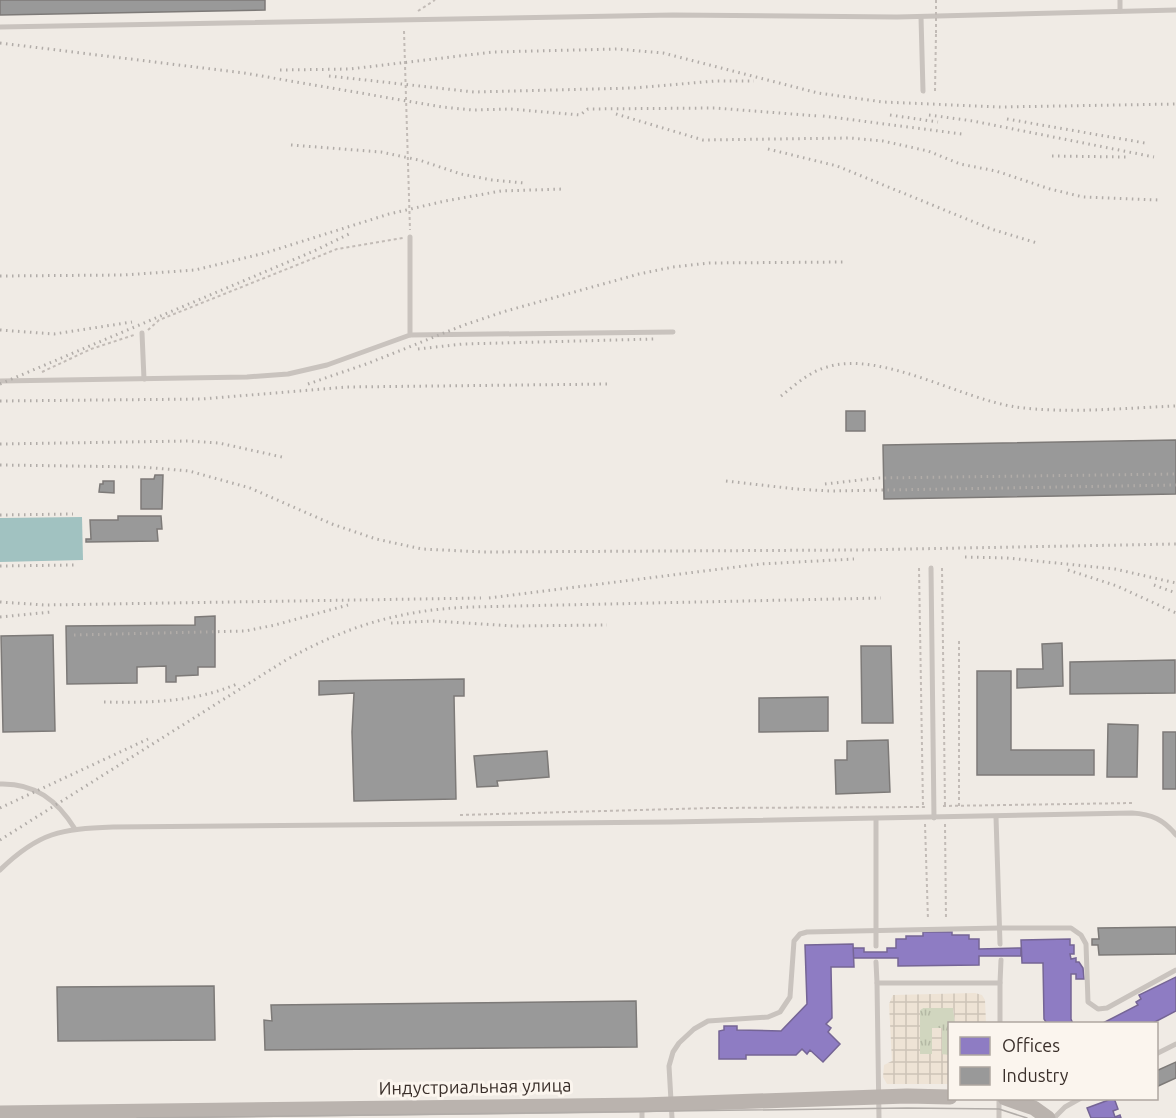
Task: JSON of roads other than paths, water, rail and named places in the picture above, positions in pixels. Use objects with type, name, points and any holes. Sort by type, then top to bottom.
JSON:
[{"type":"main road","name":"Индустриальная улица","points":[[0,1113],[62,1115],[672,1111],[879,1097],[948,1097]]},
{"type":"main road","points":[[1011,1100],[1034,1108],[1048,1118]]},
{"type":"lane","points":[[1120,0],[1120,11]]},
{"type":"lane","points":[[0,27],[673,15],[921,17],[1176,10]]},
{"type":"lane","points":[[921,17],[923,91]]},
{"type":"lane","points":[[410,237],[411,335]]},
{"type":"lane","points":[[0,381],[247,377],[298,373],[411,335],[674,332]]},
{"type":"lane","points":[[142,333],[144,379]]},
{"type":"lane","points":[[931,568],[934,818]]},
{"type":"lane","points":[[0,784],[20,785],[39,791],[62,810],[75,829]]},
{"type":"lane","points":[[0,870],[22,850],[42,838],[52,833],[75,829],[1144,814],[1162,821],[1176,835]]},
{"type":"lane","points":[[996,817],[1000,944]]},
{"type":"lane","points":[[876,819],[876,946]]},
{"type":"lane","points":[[672,1111],[670,1060],[679,1043],[708,1021],[775,1016],[786,1005],[790,997],[794,941],[800,934],[807,932],[1000,928],[1077,930],[1086,944],[1088,1002],[1098,1009],[1107,1008],[1176,970]]},
{"type":"lane","points":[[1000,1022],[1001,960]]},
{"type":"lane","points":[[876,962],[879,1118]]},
{"type":"lane","points":[[877,983],[1000,983]]},
{"type":"lane","points":[[1158,1053],[1176,1044]]},
{"type":"lane","points":[[999,1100],[999,1118]]},
{"type":"lane","points":[[1054,1118],[1070,1100]]},
{"type":"lane","points":[[1065,1107],[1077,1100]]},
{"type":"water","points":[[82,517],[83,560],[0,562],[0,518]]},
{"type":"tram line","points":[[137,1118],[907,1108],[999,1109],[1027,1118]]},
{"type":"railway","points":[[0,43],[244,73],[442,107],[472,110],[510,109],[580,115],[588,109],[715,108],[818,116]]},
{"type":"railway","points":[[280,70],[350,69],[493,52],[617,49],[663,53],[818,93],[883,102],[1001,107],[1176,104]]},
{"type":"railway","points":[[329,76],[474,92],[633,88],[716,81],[754,81]]},
{"type":"railway","points":[[616,114],[703,140],[850,138],[883,141],[928,151],[960,164],[996,171],[1083,197],[1159,200]]},
{"type":"railway","points":[[890,115],[938,122]]},
{"type":"railway","points":[[929,115],[973,121],[1154,157]]},
{"type":"railway","points":[[823,116],[962,134]]},
{"type":"railway","points":[[1007,119],[1145,143]]},
{"type":"railway","points":[[291,145],[381,152],[419,160],[461,174],[524,183]]},
{"type":"railway","points":[[768,149],[837,166],[991,229],[1037,243]]},
{"type":"railway","points":[[1052,156],[1127,157]]},
{"type":"railway","points":[[0,276],[124,275],[195,270],[265,253],[389,214],[445,201],[501,191],[564,189]]},
{"type":"railway","points":[[0,384],[314,251],[351,233]]},
{"type":"railway","points":[[308,384],[506,311],[639,274],[709,263],[844,262]]},
{"type":"railway","points":[[0,330],[54,334],[132,322]]},
{"type":"railway","points":[[418,349],[463,344],[654,339]]},
{"type":"railway","points":[[781,396],[814,372],[827,367],[848,364],[871,365],[896,370],[1016,407],[1075,410],[1176,406]]},
{"type":"railway","points":[[0,401],[202,399],[347,387],[610,384]]},
{"type":"railway","points":[[0,444],[188,441],[219,443],[282,457]]},
{"type":"railway","points":[[0,465],[141,467],[189,471],[250,488],[332,524],[376,539],[422,549],[484,552],[856,550],[1176,544]]},
{"type":"railway","points":[[825,484],[878,478],[1176,474]]},
{"type":"railway","points":[[726,481],[830,491],[1176,485]]},
{"type":"railway","points":[[0,515],[73,514]]},
{"type":"railway","points":[[965,557],[1007,558],[1115,569],[1176,583]]},
{"type":"railway","points":[[489,598],[760,564],[854,559]]},
{"type":"railway","points":[[0,566],[74,565]]},
{"type":"railway","points":[[1068,570],[1117,586],[1176,613]]},
{"type":"railway","points":[[1154,585],[1176,593]]},
{"type":"railway","points":[[0,602],[45,605],[481,598]]},
{"type":"railway","points":[[0,840],[286,660],[331,638],[375,622],[420,612],[470,607],[881,598]]},
{"type":"railway","points":[[74,635],[245,631],[348,605]]},
{"type":"railway","points":[[0,617],[51,612]]},
{"type":"railway","points":[[391,623],[433,621],[513,626],[607,625]]},
{"type":"railway","points":[[104,702],[189,698],[237,684]]},
{"type":"railway","points":[[0,808],[148,739]]}]
